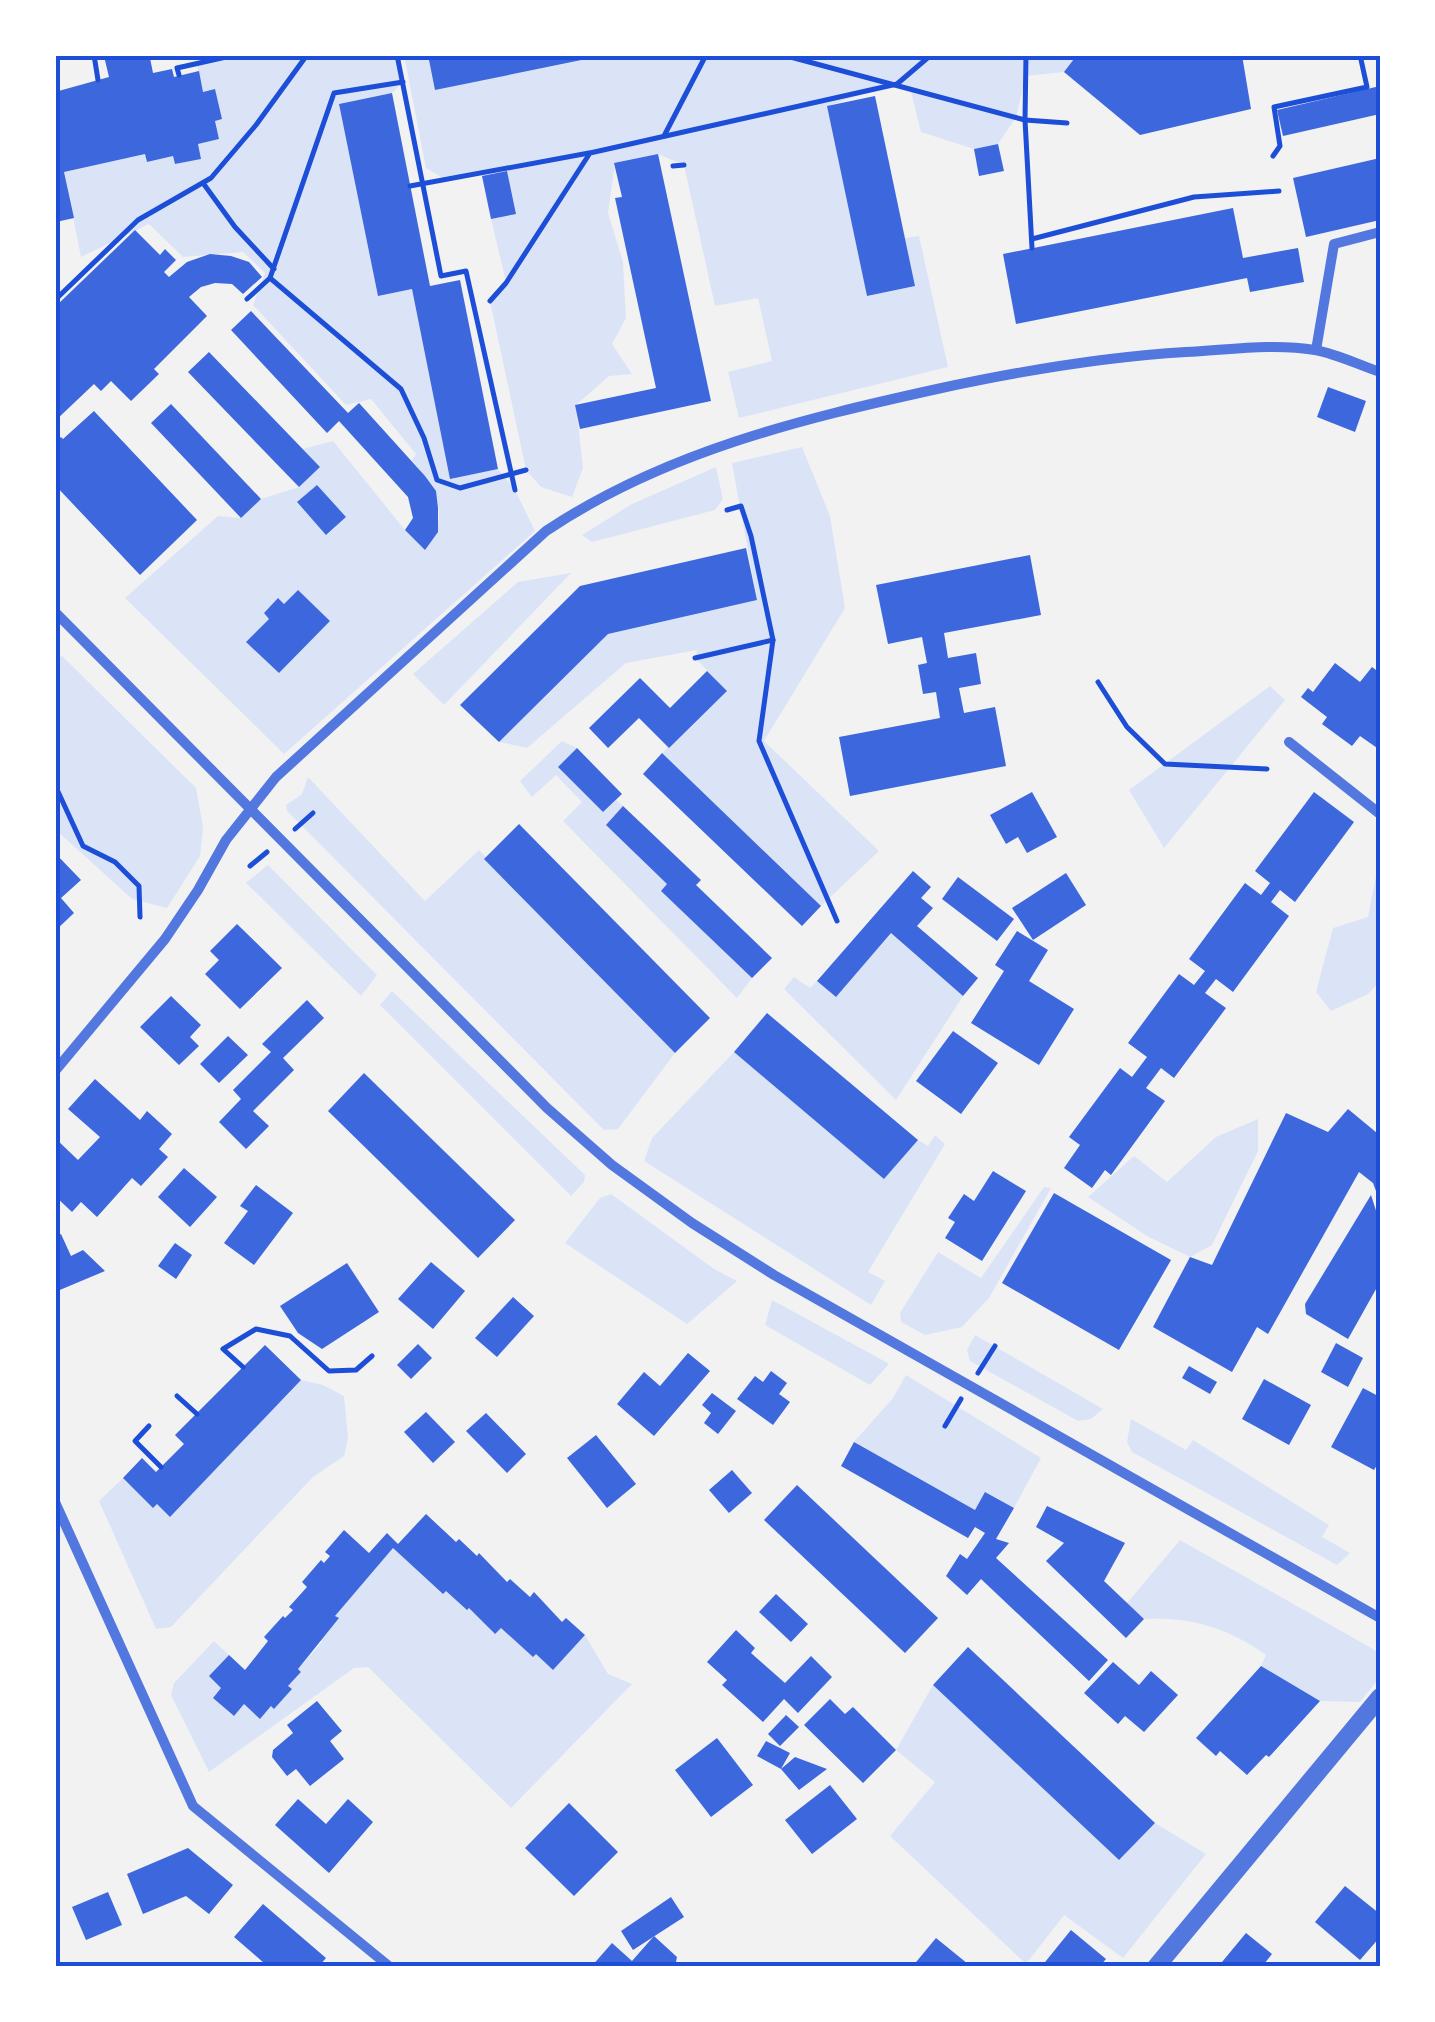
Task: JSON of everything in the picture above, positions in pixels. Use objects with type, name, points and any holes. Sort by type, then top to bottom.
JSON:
[{"type":"street","points":[[1316,350],[1334,244],[1380,232]]},
{"type":"street","points":[[55,1071],[164,938],[198,890],[226,840],[276,777],[546,531],[576,511],[719,444],[884,400],[1012,372],[1122,356],[1254,348],[1316,350],[1380,372]]},
{"type":"street","points":[[55,612],[547,1108],[612,1165],[692,1224],[889,1341],[1380,1618]]},
{"type":"street","points":[[1289,742],[1380,814]]},
{"type":"street","points":[[55,1502],[193,1806],[390,1967]]},
{"type":"street","points":[[1156,1967],[1380,1698]]},
{"type":"path","points":[[94,55],[98,80]]},
{"type":"path","points":[[179,76],[177,68],[236,55]]},
{"type":"path","points":[[55,300],[138,220],[212,178],[307,55]]},
{"type":"path","points":[[397,55],[441,276],[466,271],[515,490]]},
{"type":"path","points":[[664,136],[706,55]]},
{"type":"path","points":[[783,55],[1025,120],[1067,124]]},
{"type":"path","points":[[410,186],[590,153],[896,84],[931,55]]},
{"type":"path","points":[[1026,55],[1025,120],[1032,248]]},
{"type":"path","points":[[1273,156],[1280,146],[1274,107],[1367,87],[1360,55]]},
{"type":"path","points":[[247,299],[270,278],[274,269],[334,93],[403,82]]},
{"type":"path","points":[[490,301],[590,153]]},
{"type":"path","points":[[673,166],[684,164]]},
{"type":"path","points":[[203,183],[274,269]]},
{"type":"path","points":[[1032,239],[1194,196],[1279,191]]},
{"type":"path","points":[[424,254],[436,252]]},
{"type":"path","points":[[270,278],[401,388],[424,438],[437,480],[460,488],[526,470]]},
{"type":"path","points":[[727,510],[741,506],[773,640],[758,741],[837,921]]},
{"type":"path","points":[[695,658],[773,640]]},
{"type":"path","points":[[1098,682],[1127,727],[1165,764],[1268,768]]},
{"type":"path","points":[[55,785],[83,846],[114,862],[139,886],[140,917]]},
{"type":"path","points":[[242,1367],[223,1349],[256,1328],[290,1336],[329,1371],[356,1370],[372,1356]]},
{"type":"path","points":[[178,1396],[197,1414]]},
{"type":"path","points":[[149,1426],[135,1440],[161,1467]]},
{"type":"shaded area","points":[[235,55],[397,55],[403,82],[392,93],[339,104],[378,296],[412,289],[450,478],[498,469],[515,490],[535,531],[284,754],[125,598],[218,516],[241,518],[261,499],[299,487],[320,467],[303,449],[333,441],[425,549],[438,525],[438,503],[412,460],[416,454],[371,399],[346,405],[253,305],[265,273],[243,252],[183,257],[149,224],[81,257],[64,172],[145,154],[147,162],[173,156],[175,164],[200,159],[198,144],[219,139],[215,121],[222,119],[215,90],[203,92],[197,64]],"holes":[[[317,485],[346,517],[327,535],[297,503]],[[298,590],[330,621],[279,673],[247,642],[269,619],[264,613],[277,599],[284,604]]]},
{"type":"shaded area","points":[[404,55],[428,55],[435,89],[605,55],[1077,55],[1064,72],[1026,76],[1016,117],[998,144],[974,149],[921,132],[910,88],[886,86],[828,106],[867,296],[915,286],[905,238],[919,236],[948,367],[739,418],[728,372],[772,361],[758,298],[715,306],[684,165],[658,154],[615,163],[608,213],[623,262],[626,318],[612,344],[632,374],[609,376],[576,405],[583,468],[572,497],[541,487],[526,470],[490,301],[506,282],[491,219],[516,213],[507,172],[443,178],[426,168]]},
{"type":"shaded area","points":[[802,447],[830,516],[845,608],[764,741],[879,851],[821,906],[662,753],[727,691],[695,658],[697,650],[626,663],[527,748],[499,742],[608,634],[757,600],[732,463]]},
{"type":"shaded area","points":[[716,467],[723,499],[715,510],[592,542],[582,535],[632,504]]},
{"type":"shaded area","points":[[571,573],[444,705],[413,674],[518,582]]},
{"type":"shaded area","points":[[62,656],[196,788],[203,827],[200,856],[167,908],[132,899],[55,829],[55,660]]},
{"type":"shaded area","points":[[1270,686],[1285,700],[1164,848],[1129,790]]},
{"type":"shaded area","points":[[562,741],[577,748],[558,767],[603,812],[616,800],[623,806],[606,825],[667,884],[661,891],[752,978],[737,998],[563,821],[582,802],[556,775],[532,797],[520,781]]},
{"type":"shaded area","points":[[308,777],[425,901],[479,850],[675,1053],[618,1129],[604,1130],[287,811],[286,805],[302,794]]},
{"type":"shaded area","points":[[268,865],[377,975],[361,996],[246,883]]},
{"type":"shaded area","points":[[1378,866],[1380,981],[1368,994],[1331,1011],[1316,992],[1333,928],[1368,917]]},
{"type":"shaded area","points":[[891,933],[963,996],[896,1100],[784,989],[794,977],[810,988],[817,981],[836,997]]},
{"type":"shaded area","points":[[392,991],[585,1175],[584,1182],[571,1196],[380,1005]]},
{"type":"shaded area","points":[[734,1052],[884,1179],[918,1140],[928,1146],[935,1135],[945,1144],[868,1272],[885,1281],[871,1305],[644,1161],[652,1138]]},
{"type":"shaded area","points":[[1258,1119],[1258,1151],[1212,1245],[1190,1257],[1147,1236],[1088,1197],[1134,1156],[1167,1182],[1216,1137]]},
{"type":"shaded area","points":[[1044,1187],[1051,1188],[989,1298],[962,1327],[925,1335],[901,1322],[900,1313],[938,1252],[981,1278]]},
{"type":"shaded area","points":[[611,1194],[714,1269],[737,1281],[687,1324],[565,1243],[600,1198]]},
{"type":"shaded area","points":[[772,1300],[889,1364],[870,1385],[765,1325]]},
{"type":"shaded area","points":[[975,1335],[1103,1409],[1091,1419],[1078,1421],[970,1361],[967,1350]]},
{"type":"shaded area","points":[[906,1375],[1041,1458],[1014,1508],[986,1492],[975,1510],[854,1442],[893,1398]]},
{"type":"shaded area","points":[[301,1380],[344,1396],[348,1439],[344,1456],[313,1477],[171,1627],[156,1629],[99,1501],[123,1478],[153,1507],[157,1504],[170,1517]]},
{"type":"shaded area","points":[[1131,1419],[1186,1450],[1193,1440],[1329,1525],[1322,1537],[1350,1553],[1337,1565],[1132,1452],[1127,1442]]},
{"type":"shaded area","points":[[1180,1540],[1380,1654],[1376,1682],[1360,1702],[1320,1701],[1261,1666],[1266,1655],[1222,1631],[1193,1622],[1144,1619],[1127,1603]]},
{"type":"shaded area","points":[[393,1548],[442,1593],[446,1591],[476,1614],[494,1634],[501,1628],[553,1669],[585,1635],[608,1674],[632,1684],[511,1808],[368,1667],[354,1668],[209,1772],[171,1695],[174,1683],[214,1641],[229,1655],[209,1676],[221,1688],[213,1698],[233,1716],[244,1704],[259,1718],[271,1706],[275,1708],[291,1690],[288,1686],[301,1673],[298,1669],[322,1642],[320,1639],[338,1619],[335,1616]]},
{"type":"shaded area","points":[[933,1685],[1119,1860],[1155,1823],[1206,1854],[1123,1958],[1064,1915],[1026,1964],[890,1836],[935,1782],[896,1750]]},
{"type":"building","points":[[134,55],[136,60],[150,58],[153,73],[172,69],[174,77],[199,71],[203,92],[215,89],[222,119],[215,121],[219,139],[198,144],[201,159],[175,164],[173,156],[147,162],[145,154],[64,172],[74,218],[56,222],[55,92],[109,77],[104,56]]},
{"type":"building","points":[[428,55],[596,55],[596,57],[435,90]]},
{"type":"building","points":[[1077,55],[1242,55],[1251,109],[1140,135],[1064,72]]},
{"type":"building","points":[[1380,86],[1380,114],[1283,136],[1277,110]]},
{"type":"building","points":[[392,93],[430,286],[460,280],[498,469],[450,479],[412,289],[378,296],[339,104]]},
{"type":"building","points":[[875,96],[915,286],[867,296],[827,106]]},
{"type":"building","points":[[998,144],[1004,171],[979,176],[974,149]]},
{"type":"building","points":[[658,154],[711,401],[580,429],[575,405],[656,388],[615,198],[622,197],[614,163]]},
{"type":"building","points":[[1380,158],[1380,220],[1306,237],[1293,178]]},
{"type":"building","points":[[507,171],[516,214],[491,219],[482,176]]},
{"type":"building","points":[[1233,208],[1243,258],[1298,248],[1304,282],[1250,292],[1247,278],[1016,324],[1003,254]]},
{"type":"building","points":[[135,230],[160,255],[165,249],[176,260],[164,272],[169,277],[187,262],[210,254],[249,262],[262,277],[243,294],[232,284],[215,283],[201,287],[189,297],[207,316],[154,369],[159,374],[131,401],[111,381],[101,391],[94,384],[55,421],[55,307]]},
{"type":"building","points":[[251,311],[348,413],[359,403],[436,491],[438,532],[425,550],[405,530],[413,518],[408,497],[339,421],[327,433],[231,330]]},
{"type":"building","points":[[209,352],[320,467],[299,487],[188,372]]},
{"type":"building","points":[[1328,387],[1366,401],[1355,432],[1317,417]]},
{"type":"building","points":[[171,404],[261,499],[241,518],[151,423]]},
{"type":"building","points":[[94,411],[197,520],[140,575],[55,485],[55,442]]},
{"type":"building","points":[[317,485],[346,517],[326,535],[297,502]]},
{"type":"building","points":[[746,548],[757,600],[608,634],[499,742],[460,705],[580,586]]},
{"type":"building","points":[[1030,555],[1041,615],[944,633],[948,658],[976,653],[981,684],[959,688],[964,713],[995,707],[1006,766],[850,796],[839,737],[940,718],[936,692],[923,694],[918,665],[927,663],[922,637],[888,644],[876,585]]},
{"type":"building","points":[[298,590],[330,621],[279,673],[246,642],[269,619],[264,613],[278,598],[284,604]]},
{"type":"building","points":[[1335,663],[1360,682],[1372,667],[1380,673],[1380,750],[1360,736],[1352,746],[1322,724],[1327,717],[1301,697],[1308,688],[1313,692]]},
{"type":"building","points":[[707,671],[727,691],[669,748],[639,718],[608,748],[589,728],[640,678],[670,708]]},
{"type":"building","points":[[577,748],[622,794],[603,812],[558,767]]},
{"type":"building","points":[[662,753],[821,906],[802,926],[643,774]]},
{"type":"building","points":[[1032,792],[1057,837],[1027,853],[1018,837],[1006,844],[990,815]]},
{"type":"building","points":[[1314,792],[1354,822],[1295,902],[1280,890],[1271,902],[1289,916],[1233,992],[1216,979],[1205,993],[1226,1008],[1174,1078],[1161,1068],[1146,1088],[1165,1101],[1111,1175],[1105,1170],[1092,1188],[1064,1168],[1080,1145],[1069,1137],[1120,1068],[1132,1077],[1147,1057],[1128,1043],[1179,974],[1194,985],[1205,971],[1189,959],[1245,883],[1261,895],[1270,883],[1255,871]]},
{"type":"building","points":[[623,806],[701,880],[696,885],[772,958],[752,978],[661,891],[667,884],[606,825]]},
{"type":"building","points":[[519,824],[710,1018],[675,1053],[484,859]]},
{"type":"building","points":[[55,853],[81,880],[61,898],[74,913],[55,931]]},
{"type":"building","points":[[913,871],[931,887],[921,898],[933,908],[917,926],[978,978],[963,996],[891,933],[836,997],[817,981]]},
{"type":"building","points":[[1066,873],[1086,905],[1033,940],[1012,908]]},
{"type":"building","points":[[958,877],[1014,919],[997,941],[942,899]]},
{"type":"building","points":[[237,924],[282,968],[240,1009],[205,974],[219,960],[210,951]]},
{"type":"building","points":[[1017,931],[1048,950],[1029,981],[1074,1009],[1039,1065],[971,1023],[1004,971],[995,965]]},
{"type":"building","points":[[171,996],[201,1025],[190,1037],[199,1046],[179,1065],[140,1027]]},
{"type":"building","points":[[307,1000],[324,1018],[283,1058],[294,1070],[253,1111],[269,1126],[246,1149],[219,1122],[241,1099],[233,1090],[271,1052],[262,1044]]},
{"type":"building","points":[[767,1013],[918,1140],[884,1179],[734,1052]]},
{"type":"building","points":[[953,1031],[998,1063],[961,1114],[916,1081]]},
{"type":"building","points":[[228,1036],[248,1055],[219,1083],[200,1064]]},
{"type":"building","points":[[364,1073],[515,1220],[478,1258],[328,1111]]},
{"type":"building","points":[[95,1079],[140,1120],[147,1111],[172,1134],[159,1149],[168,1157],[141,1186],[132,1178],[97,1217],[81,1202],[72,1212],[55,1196],[55,1138],[78,1160],[100,1137],[68,1109]]},
{"type":"building","points":[[1348,1109],[1377,1133],[1380,1129],[1380,1202],[1373,1183],[1359,1172],[1268,1334],[1257,1327],[1232,1372],[1153,1327],[1190,1257],[1212,1265],[1286,1113],[1328,1132]]},
{"type":"building","points":[[184,1168],[217,1197],[190,1227],[158,1197]]},
{"type":"building","points":[[993,1171],[1026,1191],[982,1261],[945,1238],[955,1222],[948,1218],[964,1194],[974,1201]]},
{"type":"building","points":[[256,1185],[293,1213],[254,1265],[224,1243],[248,1211],[240,1206]]},
{"type":"building","points":[[1054,1193],[1171,1260],[1119,1350],[1002,1283]]},
{"type":"building","points":[[1371,1195],[1380,1223],[1380,1282],[1348,1339],[1306,1314],[1305,1304]]},
{"type":"building","points":[[61,1234],[71,1256],[83,1250],[105,1271],[55,1292],[55,1237]]},
{"type":"building","points":[[175,1243],[192,1255],[176,1279],[158,1266]]},
{"type":"building","points":[[431,1262],[465,1291],[433,1329],[398,1299]]},
{"type":"building","points":[[347,1263],[379,1312],[322,1349],[298,1333],[280,1306]]},
{"type":"building","points":[[513,1297],[534,1316],[497,1357],[475,1338]]},
{"type":"building","points":[[1336,1343],[1363,1358],[1348,1387],[1321,1372]]},
{"type":"building","points":[[418,1344],[432,1358],[411,1379],[397,1365]]},
{"type":"building","points":[[265,1345],[301,1380],[170,1517],[157,1504],[153,1508],[123,1478],[142,1458],[156,1472],[184,1444],[175,1435]]},
{"type":"building","points":[[688,1353],[710,1371],[654,1436],[617,1404],[644,1372],[660,1386]]},
{"type":"building","points":[[1189,1366],[1217,1382],[1210,1394],[1182,1378]]},
{"type":"building","points":[[771,1371],[787,1383],[779,1394],[790,1402],[773,1425],[737,1399],[755,1376],[763,1382]]},
{"type":"building","points":[[1264,1379],[1311,1405],[1289,1445],[1242,1419]]},
{"type":"building","points":[[1363,1388],[1380,1397],[1380,1460],[1374,1470],[1331,1447]]},
{"type":"building","points":[[712,1393],[736,1411],[718,1434],[704,1423],[711,1413],[702,1405]]},
{"type":"building","points":[[426,1412],[455,1442],[433,1463],[404,1432]]},
{"type":"building","points":[[486,1413],[526,1454],[507,1473],[466,1431]]},
{"type":"building","points":[[596,1435],[636,1484],[607,1508],[567,1458]]},
{"type":"building","points":[[854,1442],[975,1510],[985,1492],[1014,1508],[996,1539],[1009,1543],[996,1558],[1108,1660],[1089,1681],[981,1579],[967,1595],[946,1576],[960,1554],[967,1559],[985,1533],[975,1527],[968,1538],[841,1466]]},
{"type":"building","points":[[732,1470],[752,1493],[729,1513],[709,1490]]},
{"type":"building","points":[[797,1485],[938,1618],[905,1653],[764,1520]]},
{"type":"building","points":[[1047,1506],[1125,1543],[1104,1581],[1144,1619],[1126,1638],[1046,1561],[1064,1543],[1036,1527]]},
{"type":"building","points":[[426,1514],[456,1542],[459,1539],[477,1556],[479,1553],[507,1582],[510,1579],[530,1597],[534,1592],[562,1622],[566,1618],[585,1635],[553,1670],[501,1628],[495,1634],[469,1608],[446,1591],[443,1594],[393,1548],[335,1616],[339,1618],[298,1669],[301,1672],[288,1686],[292,1689],[274,1709],[271,1706],[260,1719],[244,1704],[234,1716],[213,1698],[221,1688],[209,1676],[229,1655],[245,1670],[268,1641],[264,1637],[293,1610],[289,1607],[307,1587],[302,1582],[321,1560],[324,1563],[330,1556],[325,1552],[344,1530],[369,1553],[387,1533],[398,1544]]},
{"type":"building","points":[[776,1594],[808,1624],[791,1642],[759,1612]]},
{"type":"building","points":[[736,1630],[755,1648],[751,1653],[785,1683],[811,1656],[832,1677],[798,1713],[784,1699],[763,1722],[722,1685],[727,1680],[707,1662]]},
{"type":"building","points":[[968,1647],[1155,1823],[1119,1860],[933,1685]]},
{"type":"building","points":[[1113,1662],[1139,1685],[1151,1671],[1178,1695],[1144,1732],[1125,1716],[1118,1724],[1084,1693]]},
{"type":"building","points":[[1261,1666],[1320,1701],[1269,1757],[1266,1755],[1247,1775],[1220,1751],[1216,1756],[1196,1738]]},
{"type":"building","points":[[830,1699],[845,1714],[853,1707],[896,1750],[863,1783],[804,1725]]},
{"type":"building","points":[[317,1701],[342,1731],[330,1741],[344,1759],[310,1786],[296,1769],[287,1776],[272,1757],[273,1750],[293,1733],[287,1725]]},
{"type":"building","points":[[786,1715],[799,1727],[780,1746],[768,1734]]},
{"type":"building","points":[[717,1738],[753,1785],[711,1817],[675,1770]]},
{"type":"building","points":[[766,1741],[790,1753],[781,1769],[757,1756]]},
{"type":"building","points":[[795,1757],[827,1769],[799,1790],[781,1769]]},
{"type":"building","points":[[830,1785],[857,1819],[812,1854],[785,1820]]},
{"type":"building","points":[[298,1799],[326,1824],[348,1799],[373,1822],[329,1873],[275,1825]]},
{"type":"building","points":[[569,1803],[618,1852],[574,1896],[525,1848]]},
{"type":"building","points":[[188,1848],[233,1885],[209,1914],[186,1896],[143,1914],[127,1874]]},
{"type":"building","points":[[1345,1886],[1380,1914],[1380,1937],[1360,1960],[1315,1922]]},
{"type":"building","points":[[108,1892],[122,1925],[86,1940],[72,1907]]},
{"type":"building","points":[[671,1897],[684,1917],[633,1950],[621,1931]]},
{"type":"building","points":[[263,1904],[326,1958],[318,1967],[261,1967],[264,1963],[234,1937]]},
{"type":"building","points":[[1071,1930],[1106,1959],[1099,1967],[1041,1967]]},
{"type":"building","points":[[1246,1933],[1272,1954],[1264,1964],[1267,1967],[1227,1967],[1222,1962]]},
{"type":"building","points":[[654,1936],[677,1957],[675,1967],[591,1967],[612,1943],[632,1961]]},
{"type":"building","points":[[936,1938],[968,1964],[966,1967],[912,1967]]}]
